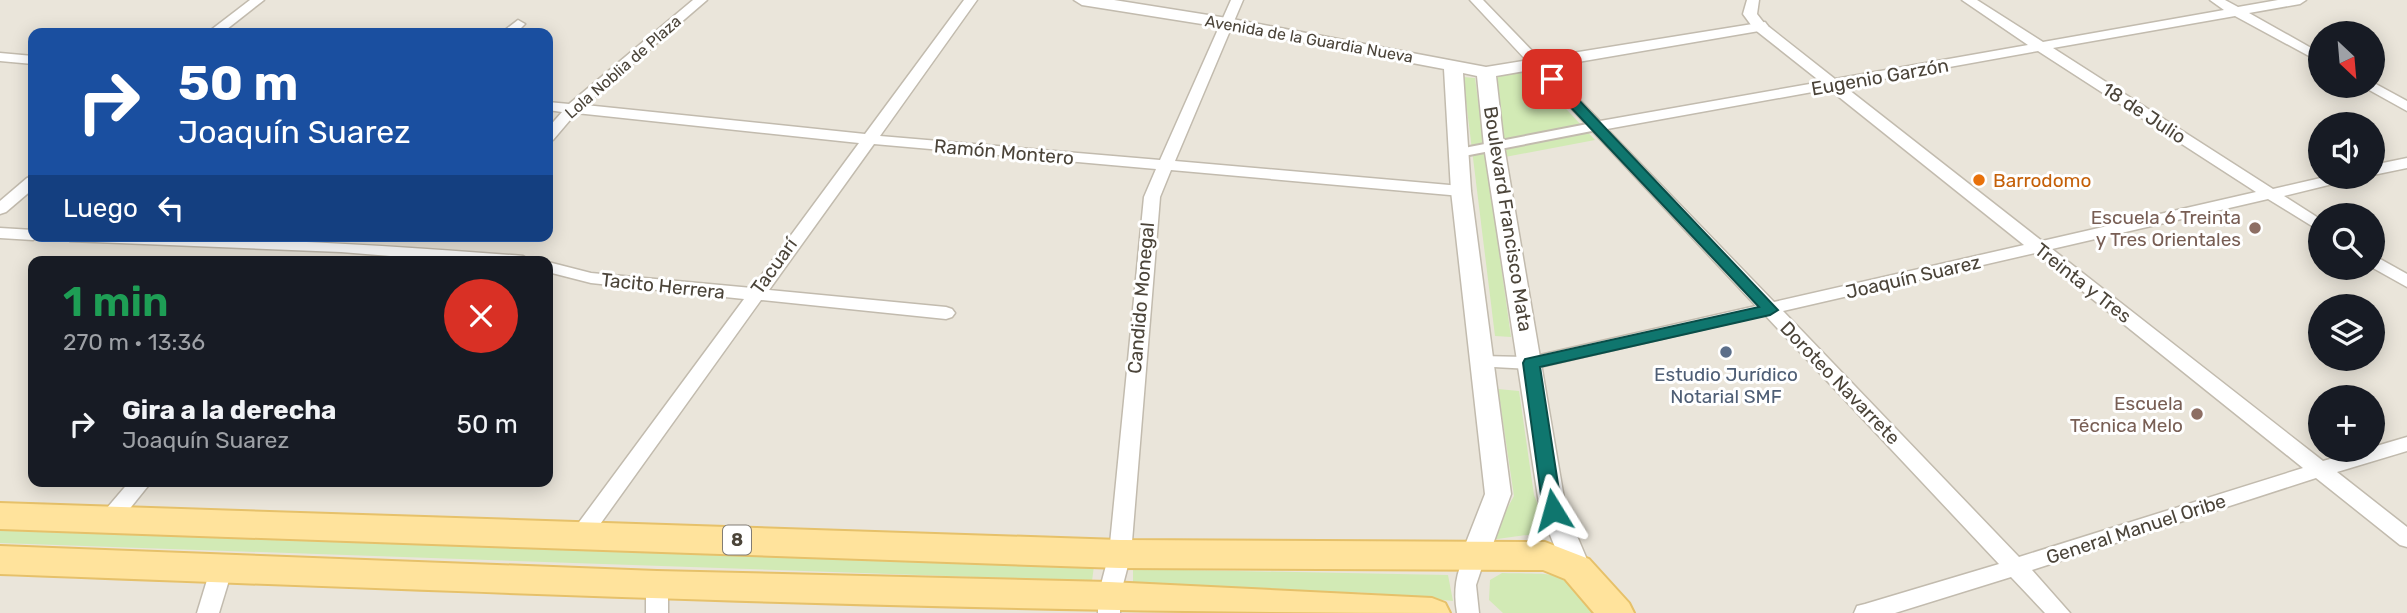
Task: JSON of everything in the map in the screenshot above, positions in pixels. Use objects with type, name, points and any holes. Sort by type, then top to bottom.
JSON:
[{"type":"main road","name":"8","points":[[0,516],[1120,554],[1474,558]]},
{"type":"main road","name":"Boulevard Francisco Mata","points":[[1474,558],[1545,556],[1577,569],[1616,613]]},
{"type":"main road","points":[[2,562],[222,567],[657,599],[1109,605],[1432,613]]},
{"type":"street","points":[[221,28],[258,0]]},
{"type":"street","name":"Lola Noblia de Plaza","points":[[553,131],[572,109],[701,0]]},
{"type":"street","name":"Tacuarí","points":[[581,535],[867,139],[971,0]]},
{"type":"street","name":"Avenida de la Guardia Nueva","points":[[1082,0],[1227,23],[1486,72],[1530,57]]},
{"type":"street","name":"Candido Monegal","points":[[1109,605],[1120,554],[1148,216],[1152,197],[1237,0]]},
{"type":"street","name":"Doroteo Navarrete","points":[[1476,0],[2059,613]]},
{"type":"street","name":"18 de Julio","points":[[1968,0],[2308,218]]},
{"type":"street","points":[[2216,0],[2308,51]]},
{"type":"street","name":"Eugenio Garzón","points":[[1459,153],[2300,0]]},
{"type":"street","name":"Avenida de la Guardia Nueva","points":[[1453,65],[1530,57],[1754,14]]},
{"type":"street","name":"Treinta y Tres","points":[[1754,14],[1833,86],[2407,539]]},
{"type":"street","points":[[0,57],[28,60]]},
{"type":"street","name":"Boulevard Francisco Mata","points":[[1453,65],[1461,191],[1498,494],[1465,576],[1463,592],[1468,613]]},
{"type":"street","name":"Boulevard Francisco Mata","points":[[1486,72],[1494,146],[1553,510],[1577,569]]},
{"type":"street","points":[[2385,95],[2407,107]]},
{"type":"street","name":"Ramón Montero","points":[[553,107],[867,139],[1461,191]]},
{"type":"street","points":[[2385,168],[2407,163]]},
{"type":"street","points":[[0,209],[28,185]]},
{"type":"street","name":"Joaquín Suarez","points":[[1481,362],[1531,363],[2308,185]]},
{"type":"street","points":[[0,233],[28,235]]},
{"type":"street","points":[[218,242],[341,247],[458,256]]},
{"type":"street","points":[[333,256],[341,247]]},
{"type":"street","name":"Tacito Herrera","points":[[553,268],[591,278],[946,313]]},
{"type":"street","points":[[2385,268],[2407,282]]},
{"type":"street","name":"General Manuel Oribe","points":[[1865,613],[2016,569],[2318,469],[2407,444]]},
{"type":"street","points":[[108,521],[137,487]]},
{"type":"street","points":[[208,613],[222,567]]},
{"type":"shaded area","points":[[0,0],[2407,0],[2407,613],[0,613]]},
{"type":"green space","points":[[1530,70],[1595,140],[1505,157],[1496,76]]},
{"type":"green space","points":[[1463,77],[1475,78],[1511,337],[1495,336]]},
{"type":"green space","points":[[1498,389],[1519,391],[1534,495],[1549,532],[1490,540],[1514,496]]},
{"type":"green space","points":[[0,529],[1094,566],[1092,581],[0,543]]},
{"type":"green space","points":[[1133,569],[1448,575],[1453,601],[1371,593],[1133,585]]},
{"type":"green space","points":[[1502,573],[1546,574],[1567,580],[1576,587],[1595,613],[1503,613],[1489,600],[1490,580]]},
{"type":"place","name":"Barrodomo","points":[[1979,180]]},
{"type":"place","name":"Escuela 6 Treinta y Tres Orientales","points":[[2255,228]]},
{"type":"place","name":"Estudio Jurídico Notarial SMF","points":[[1726,352]]},
{"type":"place","name":"Escuela Técnica Melo","points":[[2197,414]]},
{"type":"route","points":[[1552,79],[1770,310],[1531,363],[1553,510]]}]
